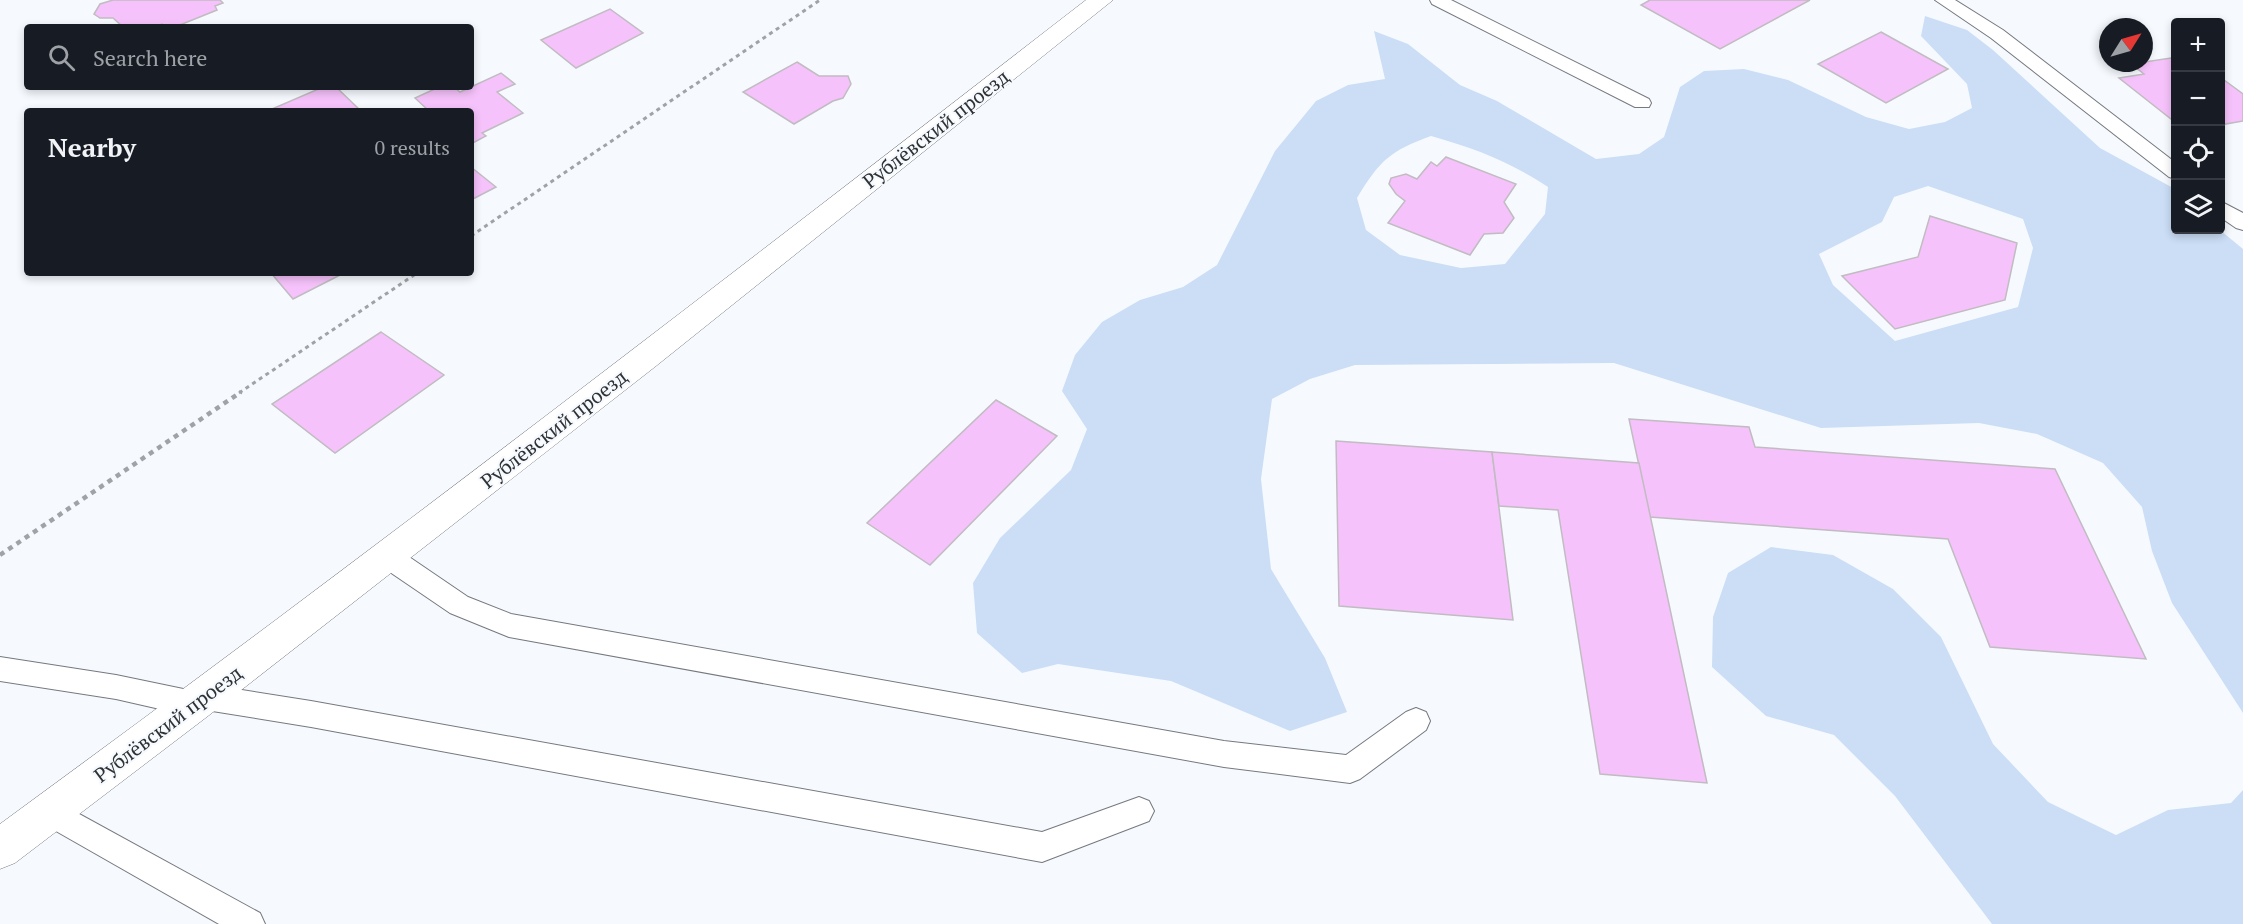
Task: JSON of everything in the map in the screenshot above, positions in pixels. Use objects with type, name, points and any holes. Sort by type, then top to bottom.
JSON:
[{"type":"street","name":"Рублёвский проезд","points":[[0,849],[200,700],[645,358],[1101,0]]},
{"type":"lane","points":[[1438,0],[1642,103]]},
{"type":"lane","points":[[1943,0],[1997,34],[2171,170]]},
{"type":"lane","points":[[2225,210],[2243,223]]},
{"type":"lane","points":[[387,556],[459,605],[509,625],[1224,754],[1350,769],[1416,721]]},
{"type":"lane","points":[[0,669],[334,718],[1042,846],[1139,811]]},
{"type":"lane","points":[[50,812],[249,924]]},
{"type":"path","points":[[474,234],[820,0]]},
{"type":"path","points":[[0,555],[413,276]]},
{"type":"shaded area","points":[[1925,16],[1967,30],[1993,50],[2100,148],[2171,187],[2171,234],[2225,234],[2243,249],[2243,713],[2172,603],[2152,551],[2142,507],[2103,463],[2037,434],[1979,423],[1821,428],[1614,363],[1355,365],[1310,379],[1272,399],[1261,479],[1271,569],[1325,658],[1347,712],[1290,731],[1171,681],[1058,664],[1022,673],[977,633],[973,583],[1000,538],[1071,470],[1087,429],[1062,391],[1075,355],[1102,322],[1140,300],[1183,287],[1217,265],[1275,151],[1316,101],[1348,85],[1385,79],[1374,31],[1408,44],[1460,85],[1497,101],[1596,159],[1639,154],[1664,137],[1680,87],[1704,71],[1744,69],[1788,80],[1866,117],[1909,129],[1945,122],[1972,108],[1967,84],[1921,36]],"holes":[[[1431,136],[1463,146],[1519,170],[1548,187],[1545,214],[1505,264],[1461,268],[1400,255],[1366,230],[1357,198],[1372,174],[1387,158]],[[1928,186],[2023,219],[2033,248],[2018,307],[1895,341],[1833,285],[1819,254],[1882,222],[1894,197]]]},
{"type":"shaded area","points":[[1771,547],[1833,555],[1893,589],[1941,637],[1993,744],[2048,802],[2116,835],[2168,810],[2231,803],[2243,790],[2243,924],[1992,924],[1895,796],[1834,735],[1766,716],[1712,667],[1713,617],[1728,573]]},
{"type":"building","points":[[113,0],[220,0],[223,3],[215,6],[217,10],[182,24],[120,24],[113,18],[100,18],[94,14],[100,4]]},
{"type":"building","points":[[1650,0],[1810,0],[1720,49],[1641,5]]},
{"type":"building","points":[[610,9],[643,33],[576,68],[541,40]]},
{"type":"building","points":[[1881,32],[1948,69],[1886,103],[1818,64]]},
{"type":"building","points":[[2171,58],[2171,119],[2119,78],[2144,74],[2141,72],[2153,72],[2153,61]]},
{"type":"building","points":[[797,62],[819,76],[848,76],[851,84],[843,98],[833,101],[794,124],[743,92]]},
{"type":"building","points":[[501,73],[515,84],[497,92],[523,113],[482,133],[486,136],[474,142],[474,108],[426,108],[415,98],[432,90],[458,90],[460,92],[474,90],[474,86]]},
{"type":"building","points":[[2225,81],[2243,94],[2243,121],[2225,124]]},
{"type":"building","points":[[316,90],[339,90],[358,108],[274,108]]},
{"type":"building","points":[[1446,157],[1516,184],[1504,202],[1514,218],[1503,233],[1484,234],[1470,255],[1388,223],[1405,201],[1389,184],[1391,178],[1406,174],[1417,179],[1431,162],[1437,166]]},
{"type":"building","points":[[474,169],[496,187],[474,198]]},
{"type":"building","points":[[1930,216],[2017,243],[2005,300],[1895,329],[1842,276],[1918,257]]},
{"type":"building","points":[[274,276],[338,276],[293,299]]},
{"type":"building","points":[[381,332],[444,375],[335,453],[272,404]]},
{"type":"building","points":[[996,400],[1057,436],[930,565],[867,523]]},
{"type":"building","points":[[1629,419],[1749,427],[1755,447],[2055,469],[2146,659],[1990,647],[1948,539],[1650,517]]},
{"type":"building","points":[[1336,441],[1492,452],[1513,620],[1339,606]]},
{"type":"building","points":[[1492,452],[1639,463],[1707,783],[1600,774],[1558,510],[1499,506]]}]
